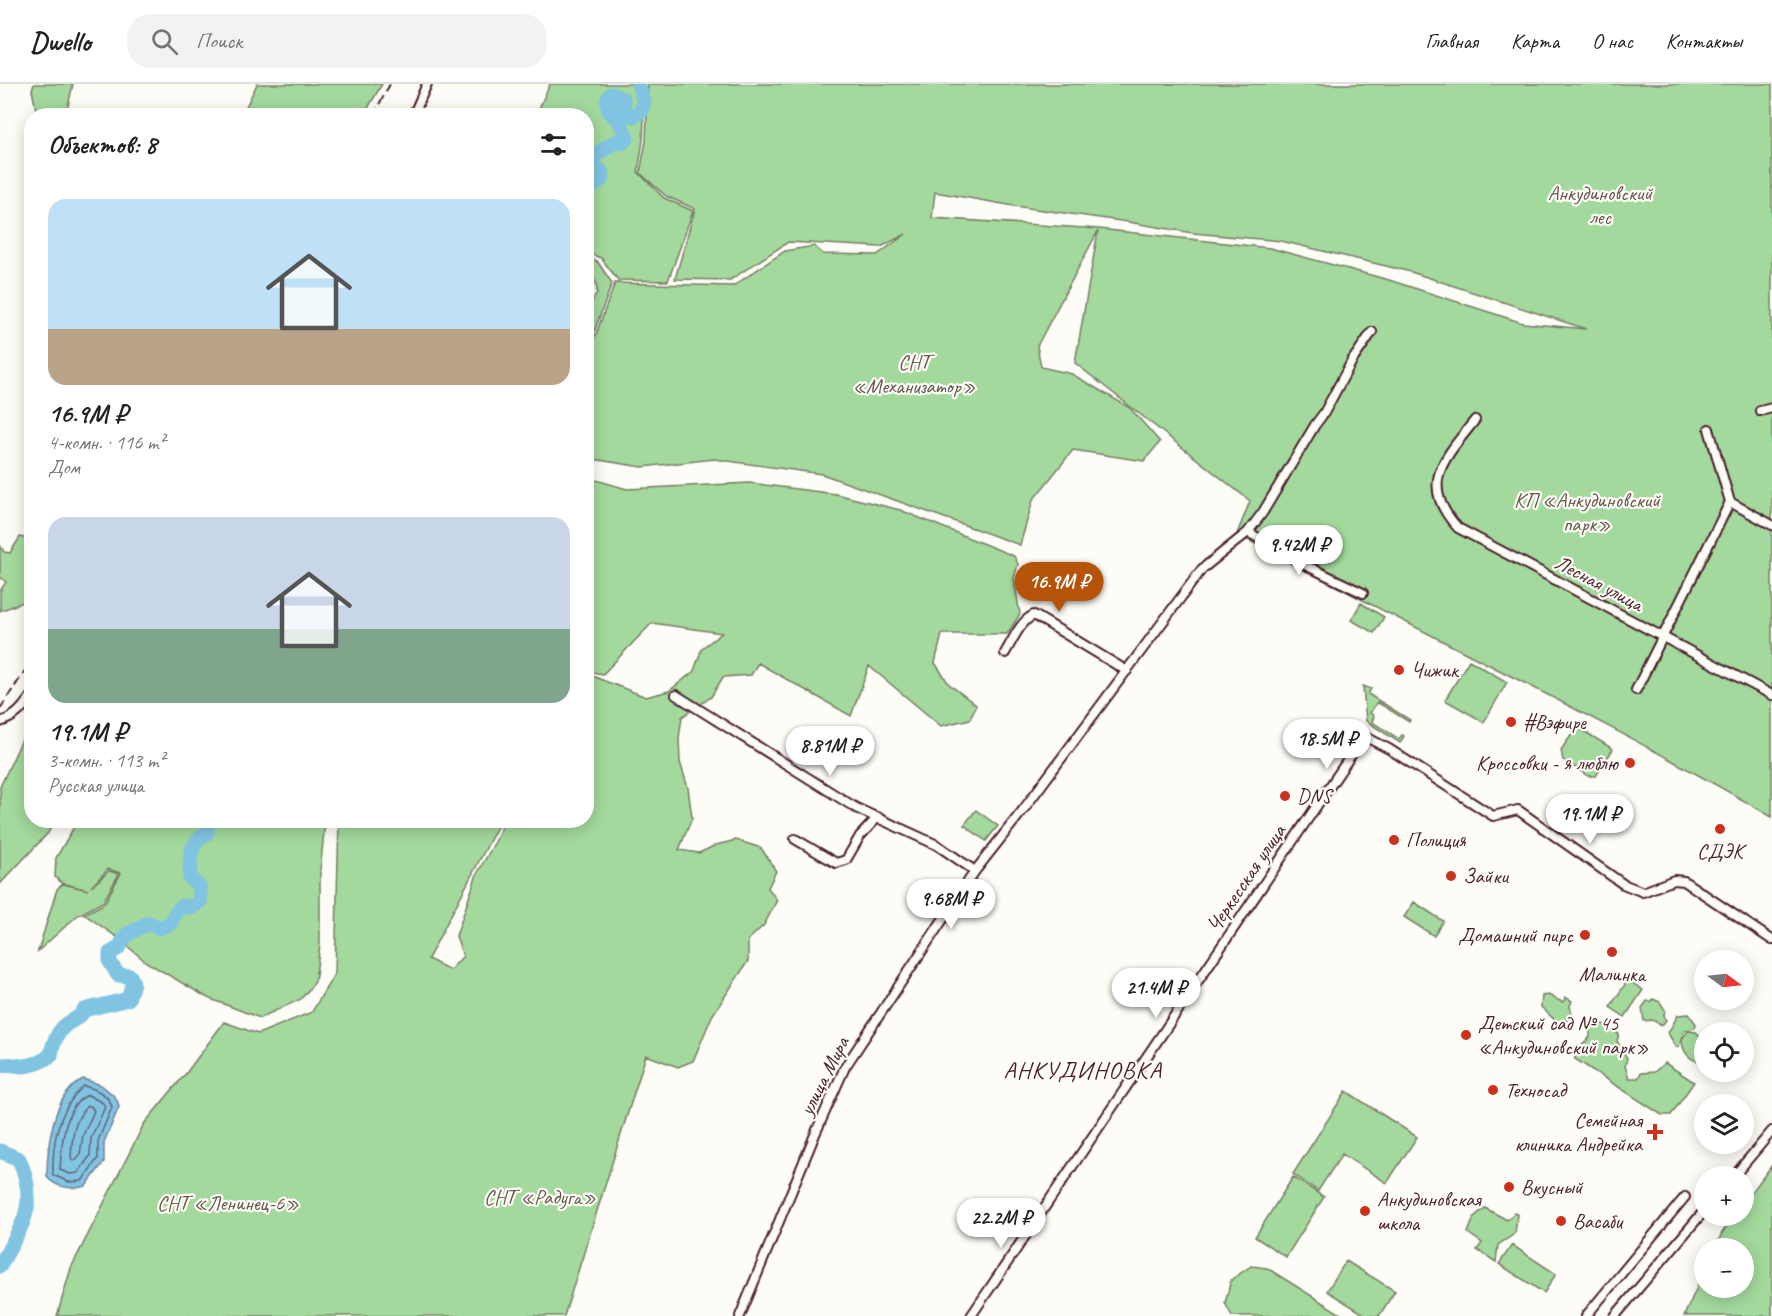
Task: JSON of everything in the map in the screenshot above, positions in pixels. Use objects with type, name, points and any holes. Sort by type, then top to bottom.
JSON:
[{"type":"street","points":[[416,108],[427,84]]},
{"type":"street","name":"улица Мира","points":[[740,1316],[845,1067],[975,871],[1202,569],[1248,532],[1263,512],[1324,413],[1352,360],[1372,332]]},
{"type":"street","points":[[1760,411],[1772,408]]},
{"type":"street","name":"Лесная улица","points":[[1475,420],[1443,460],[1437,486],[1439,501],[1446,515],[1458,528],[1772,694]]},
{"type":"street","points":[[1636,690],[1730,502],[1709,429]]},
{"type":"street","points":[[1730,502],[1772,525]]},
{"type":"street","points":[[1248,532],[1302,563],[1363,593]]},
{"type":"street","points":[[1005,653],[1022,625],[1034,615],[1127,671]]},
{"type":"street","points":[[676,695],[856,808],[937,845],[975,871]]},
{"type":"street","points":[[0,722],[13,717],[24,704]]},
{"type":"street","name":"Черкесская улица","points":[[971,1316],[1364,736],[1389,749],[1493,816],[1518,810],[1623,884],[1643,892],[1674,880],[1684,881],[1772,940]]},
{"type":"street","points":[[795,839],[836,863],[840,863],[846,860],[860,836],[878,817]]},
{"type":"street","points":[[1742,1166],[1772,1131]]},
{"type":"street","points":[[1586,1316],[1685,1197]]},
{"type":"street","points":[[1615,1316],[1694,1223]]},
{"type":"green space","points":[[34,84],[73,84],[68,108],[36,108],[32,90]]},
{"type":"green space","points":[[257,84],[382,84],[368,108],[245,108]]},
{"type":"green space","points":[[550,84],[634,84],[639,104],[633,110],[627,107],[626,96],[610,91],[604,109],[619,126],[620,137],[616,137],[594,152],[594,108],[539,108]]},
{"type":"green space","points":[[648,84],[1772,84],[1772,817],[1640,743],[1237,534],[1250,501],[1075,363],[1098,231],[1037,346],[1041,367],[1072,374],[1130,408],[1160,442],[1144,461],[1073,450],[1033,500],[1020,545],[822,474],[714,459],[642,467],[594,459],[594,339],[615,283],[733,286],[785,251],[814,246],[823,254],[877,255],[906,234],[881,247],[788,242],[730,280],[675,279],[695,209],[666,196],[640,173],[646,141]],"holes":[[[935,192],[1193,233],[1281,241],[1411,272],[1586,329],[1523,323],[1389,280],[1270,248],[1099,229],[932,218]]]},
{"type":"green space","points":[[619,102],[622,115],[635,120],[644,116],[638,172],[664,198],[693,211],[668,281],[618,280],[601,258],[594,256],[594,188],[607,179],[606,172],[594,163],[594,160],[616,145],[622,146],[629,141],[627,126],[614,110],[613,103]]},
{"type":"green space","points":[[594,260],[597,261],[612,283],[594,332],[594,298],[597,293]]},
{"type":"green space","points":[[594,480],[627,489],[750,483],[836,494],[900,510],[1014,556],[1018,564],[1014,579],[1020,614],[1007,634],[942,634],[935,663],[949,684],[976,705],[970,719],[941,726],[869,666],[851,716],[758,663],[751,675],[723,677],[711,697],[682,717],[679,738],[680,762],[688,788],[692,818],[679,850],[699,853],[716,845],[736,840],[761,848],[776,871],[768,888],[777,900],[764,925],[748,940],[748,961],[712,1016],[693,1061],[678,1067],[646,1055],[564,1316],[57,1316],[71,1268],[144,1124],[224,1022],[258,1034],[312,1012],[335,973],[339,828],[496,828],[428,959],[450,970],[463,956],[456,936],[477,874],[501,828],[594,828],[594,677],[646,697],[669,691],[694,671],[702,648],[722,633],[652,623],[603,674],[594,672]]},
{"type":"green space","points":[[20,537],[24,538],[24,602],[0,611],[0,591],[6,582],[0,577],[0,545],[4,552],[10,553]]},
{"type":"green space","points":[[1361,603],[1384,617],[1374,633],[1351,620]]},
{"type":"green space","points":[[1469,660],[1507,682],[1484,722],[1445,700]]},
{"type":"green space","points":[[1363,686],[1371,689],[1368,694],[1410,720],[1409,722],[1377,702],[1370,713],[1374,716],[1372,722],[1399,739],[1402,735],[1404,736],[1400,743],[1366,721]]},
{"type":"green space","points":[[1577,727],[1613,749],[1596,776],[1588,776],[1563,760],[1561,750]]},
{"type":"green space","points":[[24,735],[24,828],[50,828],[0,884],[0,787]]},
{"type":"green space","points":[[976,810],[998,826],[986,841],[964,825]]},
{"type":"green space","points":[[73,828],[205,828],[204,832],[193,842],[188,853],[188,880],[196,888],[197,899],[190,904],[180,904],[169,920],[160,925],[146,920],[125,933],[121,940],[84,914],[104,904],[121,873],[108,869],[91,887],[109,871],[119,874],[103,902],[78,915],[38,951],[57,889],[63,884],[88,890],[62,883],[55,877],[56,858]]},
{"type":"green space","points":[[210,828],[324,828],[320,872],[320,944],[315,982],[301,999],[260,1018],[208,998],[146,962],[125,944],[128,938],[148,925],[160,930],[172,925],[176,915],[184,909],[191,909],[201,904],[203,886],[193,877],[195,845],[208,837]]},
{"type":"green space","points":[[1414,902],[1443,921],[1434,936],[1404,917]]},
{"type":"green space","points":[[1628,980],[1643,990],[1625,1017],[1610,1007]]},
{"type":"green space","points":[[1548,995],[1562,1002],[1565,997],[1572,1001],[1570,1006],[1572,1016],[1563,1024],[1558,1023],[1541,1007],[1542,996]]},
{"type":"green space","points":[[1653,999],[1660,1002],[1665,1010],[1666,1020],[1662,1025],[1652,1020],[1644,1021],[1642,1008],[1647,1001],[1651,1002]]},
{"type":"green space","points":[[1689,1014],[1695,1022],[1694,1028],[1684,1031],[1679,1046],[1676,1047],[1668,1033],[1678,1015]]},
{"type":"green space","points":[[1596,1022],[1600,1022],[1619,1034],[1617,1041],[1627,1058],[1625,1066],[1629,1078],[1638,1078],[1641,1073],[1654,1072],[1665,1063],[1694,1082],[1671,1115],[1662,1115],[1575,1059],[1574,1054],[1590,1037],[1590,1030]]},
{"type":"green space","points":[[1688,1031],[1694,1032],[1694,1060],[1683,1048],[1682,1039]]},
{"type":"green space","points":[[1346,1091],[1417,1137],[1387,1183],[1342,1154],[1318,1191],[1293,1174]]},
{"type":"green space","points":[[1772,1165],[1772,1316],[1684,1316],[1694,1294],[1694,1298],[1754,1298],[1754,1238],[1720,1238],[1727,1226],[1754,1226],[1754,1189]]},
{"type":"green space","points":[[1293,1177],[1324,1197],[1286,1257],[1255,1237]]},
{"type":"green space","points":[[1485,1208],[1507,1220],[1514,1213],[1517,1214],[1515,1232],[1498,1245],[1496,1262],[1477,1250],[1482,1243],[1468,1233],[1474,1217]]},
{"type":"green space","points":[[1512,1245],[1556,1274],[1544,1293],[1499,1264]]},
{"type":"green space","points":[[1346,1261],[1395,1291],[1379,1316],[1367,1316],[1327,1291]]},
{"type":"green space","points":[[1251,1266],[1267,1268],[1344,1316],[1232,1316],[1225,1303],[1231,1280]]},
{"type":"water","points":[[83,1079],[101,1085],[117,1100],[119,1107],[104,1142],[104,1162],[86,1186],[65,1187],[55,1184],[47,1177],[50,1137],[64,1097]]},
{"type":"waterway","points":[[594,156],[616,141],[622,143],[627,138],[621,124],[609,111],[607,101],[611,94],[623,99],[624,111],[633,116],[642,111],[644,101],[638,84]]},
{"type":"waterway","points":[[594,168],[601,171],[603,178],[594,185]]},
{"type":"waterway","points":[[0,1066],[9,1064],[24,1066],[42,1061],[51,1055],[62,1028],[84,1010],[128,999],[133,983],[130,976],[118,975],[110,962],[110,953],[119,948],[126,935],[148,923],[160,928],[171,923],[182,906],[192,907],[200,901],[200,888],[190,878],[191,852],[196,843],[207,833],[208,828]]},
{"type":"waterway","points":[[0,1151],[19,1159],[28,1190],[28,1203],[21,1227],[0,1266]]},
{"type":"railway","points":[[377,108],[390,84]]},
{"type":"railway","points":[[0,709],[24,672]]},
{"type":"place","name":"Чижик","points":[[1399,670]]},
{"type":"place","name":"#Вэфире","points":[[1511,722]]},
{"type":"place","name":"Кроссовки - я люблю","points":[[1630,763]]},
{"type":"place","name":"DNS","points":[[1285,796]]},
{"type":"place","name":"СДЭК","points":[[1720,829]]},
{"type":"place","name":"Полиция","points":[[1394,840]]},
{"type":"place","name":"Зайки","points":[[1451,876]]},
{"type":"place","name":"Домашний пирс","points":[[1585,935]]},
{"type":"place","name":"Малинка","points":[[1612,952]]},
{"type":"place","name":"Детский сад № 45 «Анкудиновский парк»","points":[[1466,1035]]},
{"type":"place","name":"Техносад","points":[[1493,1090]]},
{"type":"place","name":"Семейная клиника Андрейка","points":[[1655,1132]]},
{"type":"place","name":"Вкусный","points":[[1509,1187]]},
{"type":"place","name":"Анкудиновская школа","points":[[1365,1211]]},
{"type":"place","name":"Васаби","points":[[1561,1221]]},
{"type":"district","name":"АНКУДИНОВКА","points":[[1083,1070]]},
{"type":"park label","name":"Анкудиновский лес","points":[[1600,205]]},
{"type":"park label","name":"СНТ «Механизатор»","points":[[914,374]]},
{"type":"park label","name":"КП «Анкудиновский парк»","points":[[1587,512]]},
{"type":"park label","name":"СНТ «Радуга»","points":[[540,1197]]},
{"type":"park label","name":"СНТ «Ленинец-6»","points":[[228,1203]]}]
